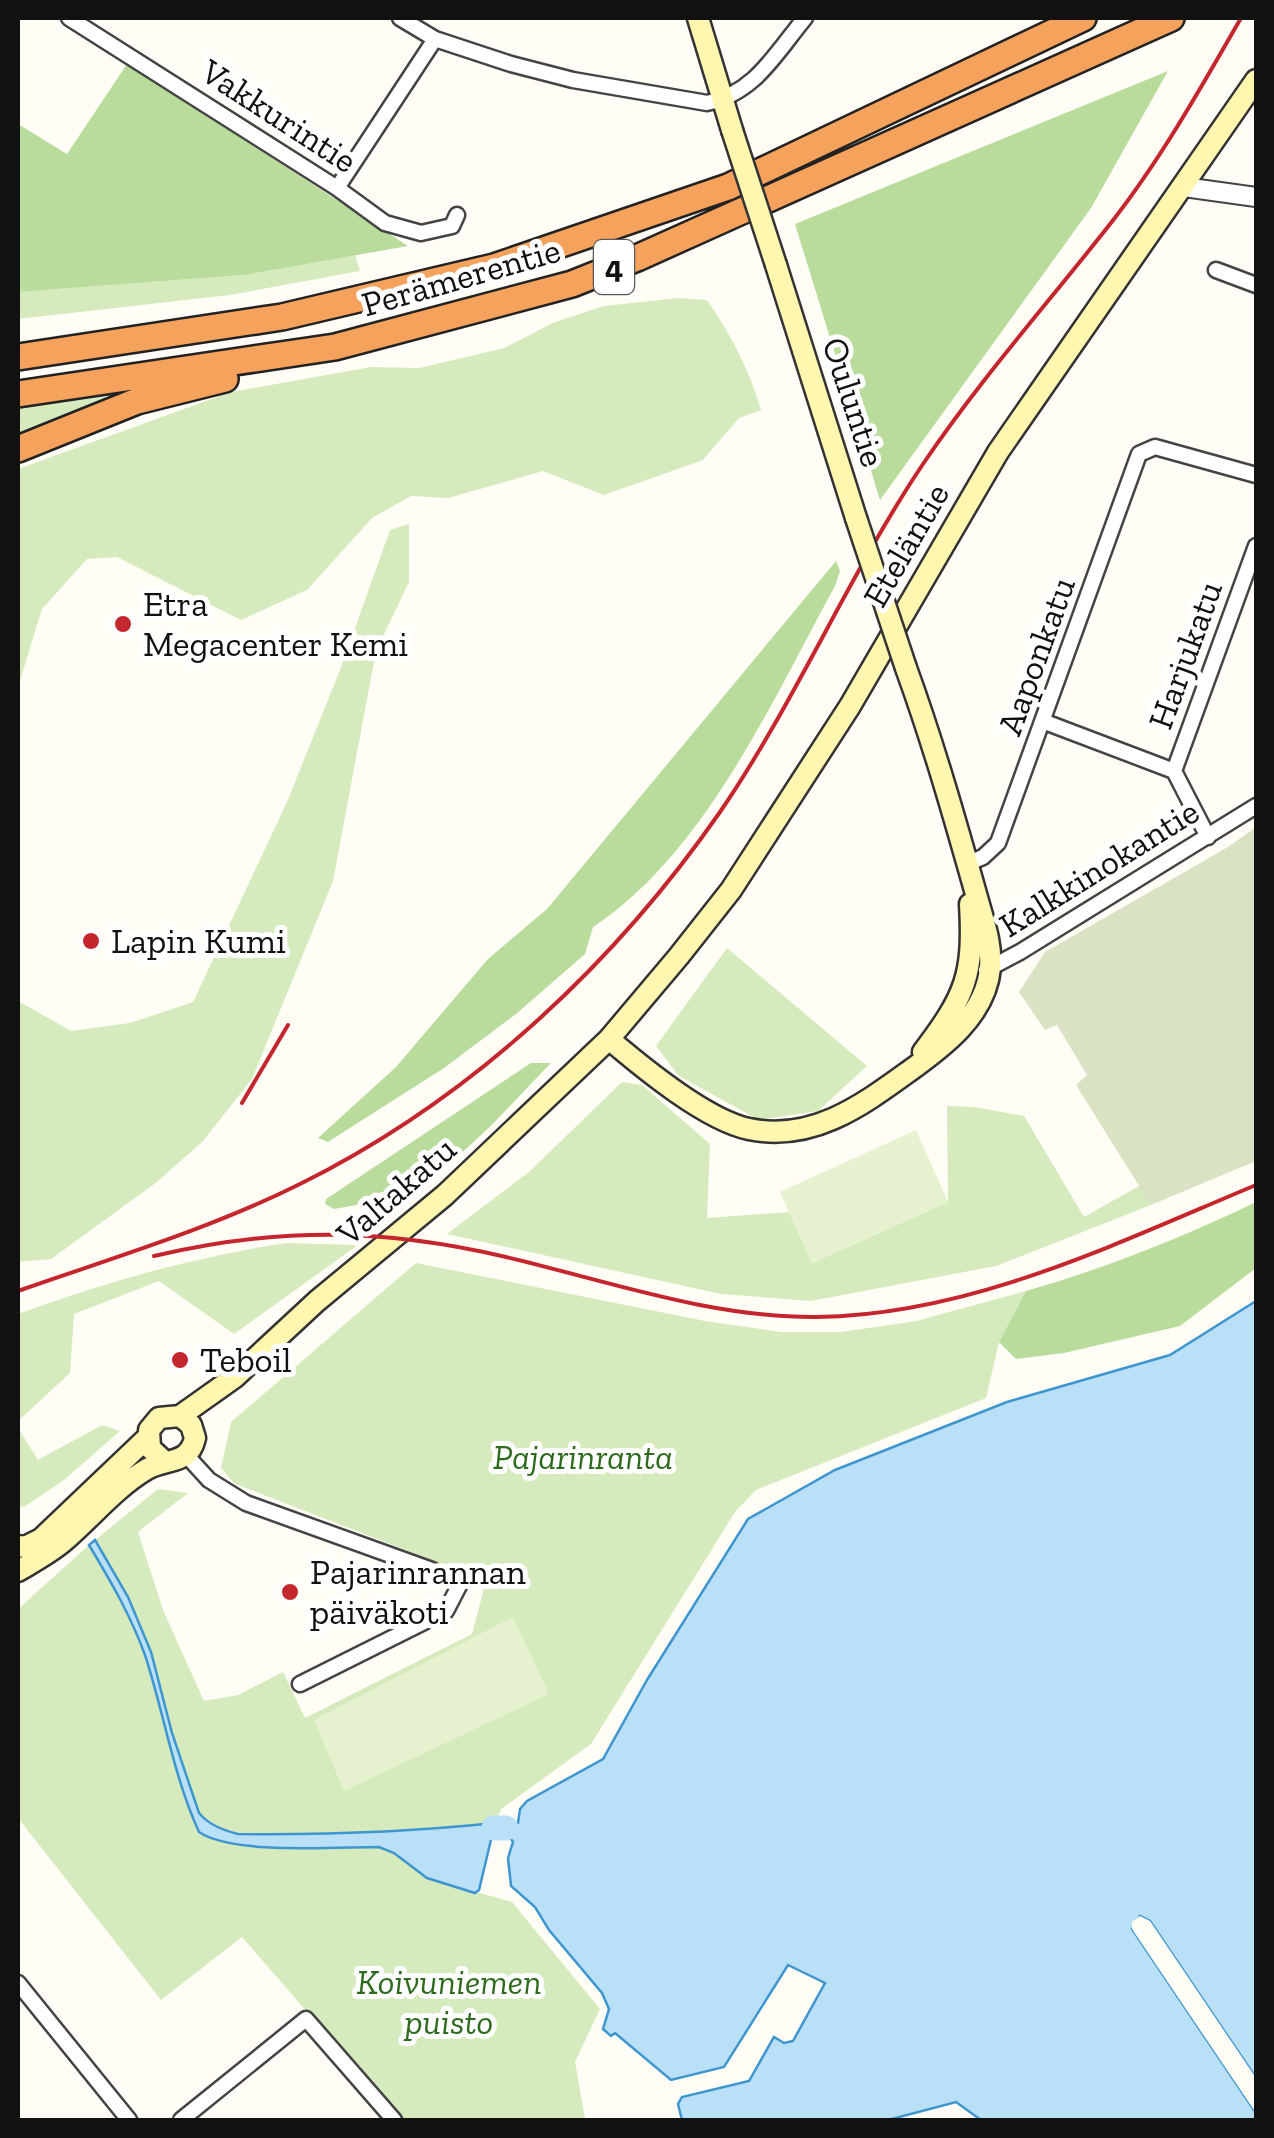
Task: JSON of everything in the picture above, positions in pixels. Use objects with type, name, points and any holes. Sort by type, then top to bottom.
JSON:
[{"type":"highway","name":"Perämerentie","points":[[19,357],[282,317],[494,267],[728,187],[1083,18]]},
{"type":"highway","name":"Perämerentie","points":[[18,394],[336,347],[504,304],[588,277],[1171,18]]},
{"type":"highway","points":[[18,449],[137,401],[307,362],[336,347]]},
{"type":"main road","name":"Ouluntie","points":[[698,18],[968,863],[989,938],[980,970]]},
{"type":"main road","name":"Eteläntie","points":[[609,1039],[731,890],[850,706],[998,452],[1256,80]]},
{"type":"main road","points":[[609,1039],[656,1077],[724,1120],[766,1132],[792,1132],[846,1114],[879,1096],[937,1053],[978,1005],[980,970]]},
{"type":"main road","name":"Valtakatu","points":[[180,1416],[221,1388],[317,1301],[445,1195],[609,1039]]},
{"type":"main road","name":"Valtakatu","points":[[191,1447],[221,1388]]},
{"type":"main road","points":[[180,1416],[191,1425],[191,1447],[176,1462],[164,1461],[155,1456],[149,1430],[159,1418],[180,1416]]},
{"type":"main road","points":[[18,1546],[40,1539],[148,1438]]},
{"type":"main road","points":[[18,1571],[61,1544],[108,1499],[164,1461]]},
{"type":"street","name":"Vakkurintie","points":[[70,18],[338,188],[384,223],[428,233],[449,228],[457,215]]},
{"type":"street","points":[[400,18],[434,39],[573,80],[695,102],[724,100],[748,86],[806,18]]},
{"type":"street","points":[[338,188],[434,39]]},
{"type":"street","points":[[1184,187],[1256,197]]},
{"type":"street","points":[[1216,270],[1256,285]]},
{"type":"street","name":"Aaponkatu","points":[[968,863],[982,858],[998,843],[1140,454],[1155,447],[1256,474]]},
{"type":"street","name":"Harjukatu","points":[[1208,837],[1174,770],[1256,546]]},
{"type":"street","points":[[1045,722],[1174,770]]},
{"type":"street","name":"Kalkkinokantie","points":[[980,970],[1256,806]]},
{"type":"street","points":[[191,1447],[209,1480],[246,1503],[432,1570],[460,1584],[446,1610],[300,1684]]},
{"type":"street","points":[[18,1983],[129,2120]]},
{"type":"street","points":[[181,2120],[306,2019],[394,2120]]},
{"type":"green space","points":[[127,64],[408,246],[244,275],[18,292],[18,124],[67,154]]},
{"type":"green space","points":[[1168,71],[1091,208],[880,500],[795,224]]},
{"type":"green space","points":[[355,255],[360,271],[230,295],[18,319],[18,292],[244,275]]},
{"type":"green space","points":[[678,298],[707,300],[739,353],[761,410],[739,418],[703,460],[604,495],[543,471],[448,498],[411,496],[372,518],[307,590],[241,620],[117,557],[87,559],[42,609],[18,687],[18,469],[231,392],[371,367],[420,368],[504,348],[555,322],[604,306]]},
{"type":"green space","points":[[143,392],[18,439],[18,408]]},
{"type":"green space","points":[[409,524],[409,582],[376,651],[333,881],[252,1079],[203,1141],[157,1182],[51,1259],[18,1262],[18,1001],[71,1031],[130,1023],[193,1002],[287,802],[390,530]]},
{"type":"green space","points":[[836,561],[840,571],[835,586],[732,772],[669,859],[633,896],[593,927],[585,954],[516,1014],[444,1068],[328,1142],[318,1138],[396,1067],[488,959],[547,909]]},
{"type":"green space","points":[[1256,827],[1256,1161],[1151,1205],[1076,1085],[1087,1075],[1057,1025],[1045,1030],[1019,992],[1045,952]]},
{"type":"green space","points":[[727,948],[867,1066],[818,1111],[759,1120],[679,1076],[656,1046]]},
{"type":"green space","points":[[531,1063],[551,1063],[478,1138],[430,1177],[364,1198],[362,1204],[334,1209],[325,1204],[326,1199]]},
{"type":"green space","points":[[622,1082],[642,1085],[710,1144],[707,1218],[789,1212],[812,1263],[948,1202],[947,1106],[1024,1116],[1084,1217],[1141,1185],[1151,1205],[996,1266],[811,1301],[721,1294],[447,1234],[530,1171]]},
{"type":"green space","points":[[916,1130],[948,1202],[812,1263],[780,1192]]},
{"type":"green space","points":[[1256,1202],[1256,1268],[1180,1326],[1064,1353],[1016,1359],[999,1342],[1026,1291],[1143,1251]]},
{"type":"green space","points":[[286,1243],[358,1245],[234,1334],[159,1281],[74,1314],[70,1373],[18,1421],[18,1314],[150,1272]]},
{"type":"green space","name":"Pajarinranta","points":[[416,1263],[705,1321],[781,1332],[841,1332],[916,1321],[1026,1291],[999,1342],[986,1398],[756,1490],[735,1512],[591,1744],[501,1809],[495,1823],[335,1833],[224,1831],[199,1813],[172,1733],[151,1652],[128,1597],[95,1540],[158,1489],[188,1493],[138,1532],[163,1610],[204,1701],[238,1695],[283,1672],[305,1718],[472,1634],[486,1581],[235,1484],[221,1468],[231,1422]]},
{"type":"green space","points":[[102,1425],[120,1431],[64,1480],[24,1507],[18,1506],[18,1428],[38,1460]]},
{"type":"green space","name":"Koivuniemen puisto","points":[[89,1545],[127,1612],[145,1655],[182,1788],[199,1832],[243,1845],[379,1847],[394,1853],[427,1878],[512,1902],[600,2009],[575,2062],[585,2118],[625,2120],[401,2120],[242,1937],[161,2000],[18,1818],[18,1609]]},
{"type":"green space","points":[[513,1617],[549,1694],[344,1791],[314,1720]]},
{"type":"water","points":[[1256,1301],[1256,2078],[1150,1921],[1140,1916],[1132,1929],[1256,2113],[1256,2120],[981,2120],[956,2102],[888,2120],[682,2120],[678,2104],[682,2097],[749,2081],[774,2037],[784,2043],[793,2041],[825,1983],[788,1965],[724,2067],[671,2080],[615,2033],[611,2036],[603,2029],[609,2009],[602,1993],[549,1930],[535,1907],[511,1886],[508,1858],[513,1842],[505,1830],[507,1826],[518,1823],[520,1809],[527,1801],[603,1759],[647,1680],[748,1519],[835,1470],[1007,1402],[1170,1355]]},
{"type":"water","points":[[95,1540],[128,1597],[151,1652],[172,1733],[203,1817],[238,1834],[367,1832],[495,1823],[479,1890],[475,1893],[427,1878],[394,1853],[379,1847],[259,1847],[199,1832],[182,1788],[145,1655],[127,1612],[89,1545]]},
{"type":"pier","points":[[1140,1916],[1150,1921],[1256,2078],[1256,2083],[1146,1924],[1138,1922],[1137,1928],[1256,2104],[1256,2113],[1132,1929],[1132,1922]]},
{"type":"waterway","points":[[494,1828],[506,1828]]},
{"type":"railway","points":[[18,1291],[231,1215],[362,1150],[479,1070],[585,975],[678,869],[720,812],[923,464],[992,370],[1132,195],[1241,18]]},
{"type":"railway","points":[[242,1103],[288,1025]]},
{"type":"railway","points":[[154,1256],[287,1236],[373,1236],[461,1247],[699,1305],[777,1316],[817,1317],[931,1304],[987,1290],[1097,1252],[1256,1185]]},
{"type":"place","name":"Etra Megacenter Kemi","points":[[123,624]]},
{"type":"place","name":"Lapin Kumi","points":[[91,941]]},
{"type":"place","name":"Teboil","points":[[180,1360]]},
{"type":"place","name":"Pajarinrannan päiväkoti","points":[[290,1592]]}]
